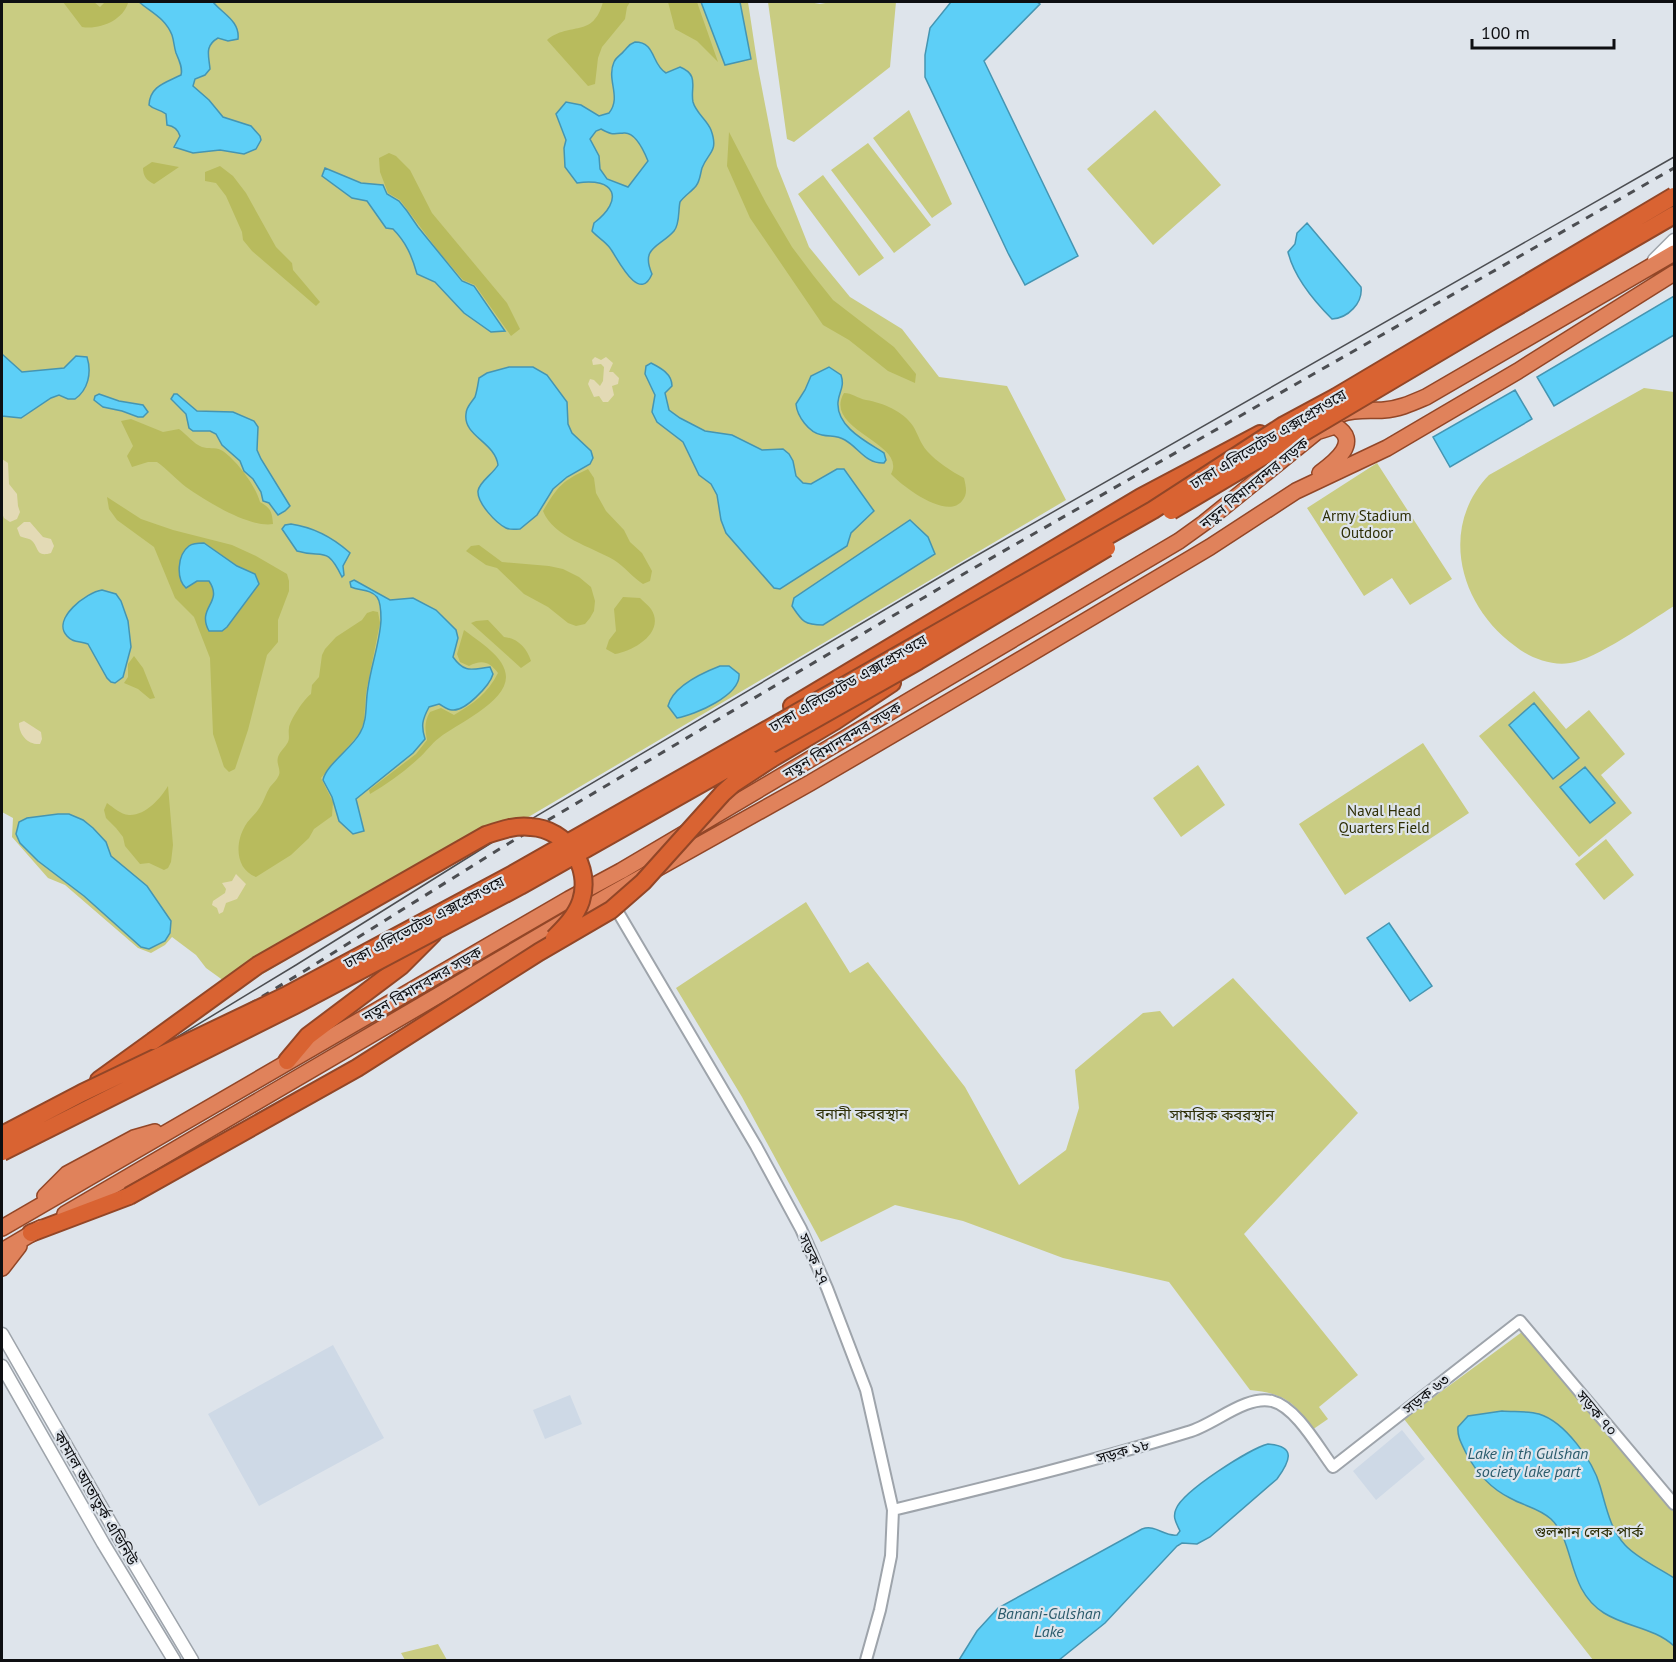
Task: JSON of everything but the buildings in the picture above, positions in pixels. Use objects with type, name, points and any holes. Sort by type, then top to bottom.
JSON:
[{"type":"highway","name":"ঢাকা এলিভেটেড এক্সপ্রেসওয়ে","points":[[2,1135],[82,1093],[285,996],[513,874],[1153,510],[1284,425],[1336,397],[1674,196]]},
{"type":"highway","name":"ঢাকা এলিভেটেড এক্সপ্রেসওয়ে","points":[[2,1152],[295,1005],[520,886],[918,661],[1674,215]]},
{"type":"highway","name":"নতুন বিমানবন্দর সড়ক","points":[[2,1228],[600,882],[1179,541],[1341,414],[1354,410],[1399,408],[1426,397],[1674,253]]},
{"type":"highway","name":"নতুন বিমানবন্দর সড়ক","points":[[2,1251],[608,896],[800,789],[991,677],[1210,547],[1296,491],[1387,448],[1518,371],[1674,273]]},
{"type":"highway","points":[[287,1062],[309,1036],[417,951],[474,890],[656,786],[1155,489],[1245,441],[1284,425]]},
{"type":"highway","points":[[1296,491],[1329,467],[1341,455],[1346,445],[1345,432],[1335,426],[1316,432]]},
{"type":"highway","points":[[2,1268],[32,1233],[129,1196],[357,1068],[539,952],[591,922],[628,897],[733,784],[835,722],[896,681],[918,661]]},
{"type":"highway","points":[[82,1093],[258,964],[486,835],[504,829],[534,827],[546,831],[559,837],[572,848],[579,860],[584,882],[580,903],[570,922],[539,952]]},
{"type":"highway","points":[[600,882],[608,896]]},
{"type":"main road","points":[[1645,269],[1674,240]]},
{"type":"main road","name":"কামাল আতাতুর্ক এভিনিউ","points":[[2,1334],[192,1660]]},
{"type":"main road","name":"কামাল আতাতুর্ক এভিনিউ","points":[[2,1366],[103,1543],[174,1660]]},
{"type":"street","name":"সড়ক ২৭","points":[[608,896],[756,1146],[801,1229],[827,1288],[866,1390],[893,1510],[891,1556],[880,1610],[866,1660]]},
{"type":"street","name":"সড়ক ৬৩","points":[[1333,1467],[1520,1321]]},
{"type":"street","name":"সড়ক ৭০","points":[[1520,1321],[1674,1504]]},
{"type":"street","name":"সড়ক ১৮","points":[[893,1510],[1037,1474],[1192,1431],[1255,1400],[1273,1401],[1292,1412],[1333,1467]]},
{"type":"shaded area","points":[[63,2],[94,2],[100,7],[105,2],[128,3],[116,19],[89,28],[82,27]]},
{"type":"shaded area","points":[[603,2],[630,2],[625,19],[602,47],[598,58],[595,84],[588,86],[547,40],[556,34],[580,28],[593,21]]},
{"type":"shaded area","points":[[668,2],[697,2],[718,62],[697,41],[675,29]]},
{"type":"shaded area","points":[[729,132],[792,247],[833,300],[894,347],[916,374],[915,383],[888,371],[849,340],[823,325],[750,218],[727,166]]},
{"type":"shaded area","points":[[389,153],[396,156],[410,170],[432,213],[507,303],[520,329],[511,336],[475,285],[463,280],[400,200],[388,193],[380,172],[379,158]]},
{"type":"shaded area","points":[[152,162],[179,167],[154,184],[146,178],[143,171],[143,168]]},
{"type":"shaded area","points":[[220,166],[233,176],[246,193],[276,247],[292,263],[293,270],[320,302],[316,306],[252,251],[243,240],[242,232],[226,196],[216,183],[205,181],[205,172]]},
{"type":"shaded area","points":[[844,393],[879,403],[904,416],[913,426],[927,451],[944,466],[964,478],[966,493],[962,501],[955,506],[946,507],[936,504],[925,500],[897,480],[891,474],[893,463],[888,453],[844,417],[840,406]]},
{"type":"shaded area","points":[[131,419],[163,432],[179,429],[199,446],[219,449],[227,454],[250,481],[260,502],[267,506],[273,524],[252,522],[216,506],[186,487],[157,462],[132,467],[127,456],[133,446],[121,421]]},
{"type":"shaded area","points":[[588,469],[594,478],[596,493],[606,511],[624,530],[630,542],[642,553],[652,571],[650,581],[643,584],[614,560],[564,535],[548,520],[543,511],[561,485]]},
{"type":"shaded area","points":[[107,497],[141,519],[232,545],[287,574],[289,591],[278,620],[278,642],[267,655],[248,730],[235,769],[229,772],[224,767],[213,734],[210,658],[194,617],[175,598],[154,547],[117,520],[109,509]]},
{"type":"shaded area","points":[[479,545],[502,562],[549,566],[563,569],[579,577],[591,587],[595,601],[594,611],[590,618],[585,624],[576,626],[568,623],[548,607],[524,594],[497,568],[486,565],[466,551],[471,546]]},
{"type":"shaded area","points":[[623,597],[640,598],[651,609],[655,617],[654,625],[651,633],[639,645],[615,654],[606,649],[616,631],[614,609]]},
{"type":"shaded area","points":[[378,612],[380,623],[366,693],[364,721],[360,733],[321,778],[333,802],[332,816],[314,829],[309,838],[291,855],[256,877],[244,868],[241,862],[239,847],[242,833],[279,775],[278,757],[288,742],[292,720],[311,694],[312,685],[319,677],[325,649],[336,637],[362,620],[367,613]]},
{"type":"shaded area","points":[[488,620],[504,637],[521,644],[531,661],[521,668],[471,623]]},
{"type":"shaded area","points":[[464,630],[490,650],[501,663],[506,677],[504,687],[498,696],[479,712],[439,738],[422,756],[370,794],[369,790],[416,754],[427,740],[426,726],[430,712],[441,708],[454,715],[479,697],[494,680],[498,673],[489,664],[482,662],[469,666],[460,662],[457,654]]},
{"type":"shaded area","points":[[134,656],[143,668],[155,698],[150,699],[138,689],[124,683],[128,677],[128,664]]},
{"type":"shaded area","points":[[168,786],[173,845],[171,862],[164,870],[149,863],[140,864],[125,846],[123,837],[106,818],[104,810],[107,803],[129,815],[141,813],[157,801]]},
{"type":"shaded area","points":[[333,1345],[384,1438],[259,1506],[208,1414]]},
{"type":"shaded area","points":[[570,1395],[582,1424],[545,1439],[533,1410]]},
{"type":"shaded area","points":[[1402,1430],[1425,1459],[1376,1500],[1353,1471]]},
{"type":"green space","points":[[2,2],[748,2],[777,166],[809,247],[850,297],[902,329],[939,377],[1007,386],[1066,500],[242,986],[224,981],[172,937],[165,945],[151,953],[138,948],[65,885],[48,878],[12,837],[13,818],[2,812]]},
{"type":"green space","points":[[768,2],[820,4],[896,2],[890,67],[794,142],[787,139]]},
{"type":"green space","points":[[909,110],[952,204],[932,218],[873,138]]},
{"type":"green space","points":[[1155,110],[1221,185],[1153,245],[1087,169]]},
{"type":"green space","points":[[868,143],[931,225],[894,253],[831,170]]},
{"type":"green space","points":[[823,175],[884,258],[859,276],[798,194]]},
{"type":"green space","points":[[1644,388],[1674,392],[1674,606],[1622,639],[1581,660],[1563,664],[1534,657],[1515,646],[1496,629],[1481,610],[1469,588],[1462,565],[1460,542],[1464,518],[1473,496],[1489,475]]},
{"type":"green space","name":"Army Stadium Outdoor","points":[[1377,463],[1452,579],[1410,605],[1392,578],[1364,596],[1307,508]]},
{"type":"green space","points":[[1534,691],[1566,729],[1589,710],[1625,754],[1601,775],[1632,813],[1579,857],[1479,736]]},
{"type":"green space","name":"Naval Head Quarters Field","points":[[1423,743],[1469,813],[1345,895],[1299,824]]},
{"type":"green space","points":[[1198,765],[1225,805],[1181,837],[1153,798]]},
{"type":"green space","points":[[1606,839],[1634,875],[1604,900],[1575,864]]},
{"type":"green space","name":"বনানী কবরস্থান","points":[[806,902],[850,973],[868,962],[965,1087],[1019,1185],[1066,1150],[1079,1108],[1075,1070],[1143,1013],[1160,1011],[1173,1027],[1233,978],[1358,1113],[1244,1234],[1358,1375],[1319,1407],[1328,1419],[1312,1430],[1300,1412],[1287,1401],[1261,1391],[1250,1390],[1169,1282],[1063,1258],[963,1221],[895,1205],[821,1242],[742,1097],[676,988]]},
{"type":"green space","name":"গুলশান লেক পার্ক","points":[[1522,1332],[1674,1512],[1674,1660],[1593,1660],[1404,1419]]},
{"type":"green space","points":[[438,1644],[447,1660],[405,1660],[401,1653]]},
{"type":"sand","points":[[595,357],[601,360],[606,357],[613,363],[609,372],[613,372],[619,378],[618,384],[612,386],[614,395],[608,402],[603,402],[599,396],[594,397],[588,384],[590,379],[600,386],[603,381],[604,367],[601,364],[593,365],[592,360]]},
{"type":"sand","points":[[2,459],[8,463],[9,484],[17,494],[20,512],[17,519],[10,522],[4,518],[2,513]]},
{"type":"sand","points":[[24,522],[30,522],[43,537],[51,539],[54,546],[51,553],[40,553],[34,542],[20,536],[17,528]]},
{"type":"sand","points":[[24,721],[41,732],[40,744],[28,741],[22,735],[19,723]]},
{"type":"sand","points":[[236,874],[246,884],[237,899],[226,903],[223,912],[219,914],[217,908],[212,905],[213,901],[225,893],[226,889],[222,883],[232,881]]},
{"type":"water","points":[[139,2],[213,2],[234,23],[238,39],[228,41],[218,38],[211,44],[208,52],[210,69],[205,75],[195,79],[193,86],[223,117],[251,126],[261,140],[256,149],[244,154],[220,150],[193,153],[174,147],[180,136],[178,131],[167,125],[166,114],[149,105],[155,89],[181,75],[181,67],[169,29],[162,20]]},
{"type":"water","points":[[701,2],[740,2],[751,59],[725,65]]},
{"type":"water","points":[[951,2],[1037,2],[1040,4],[984,61],[1078,256],[1025,285],[925,77],[925,55],[930,28]]},
{"type":"water","points":[[635,42],[642,43],[650,49],[661,69],[666,73],[680,67],[690,74],[693,82],[693,102],[709,126],[714,143],[697,184],[680,202],[676,228],[650,253],[648,258],[652,274],[647,282],[641,284],[629,276],[608,246],[592,231],[594,223],[610,206],[611,192],[600,183],[577,183],[565,167],[566,140],[556,114],[566,102],[581,105],[599,116],[609,113],[614,101],[612,69],[614,62]],"holes":[[[601,129],[612,134],[624,133],[632,136],[639,143],[648,161],[628,187],[607,179],[600,169],[599,156],[590,139],[596,131]]]},
{"type":"water","points":[[325,168],[361,183],[383,185],[387,194],[399,201],[462,281],[474,286],[505,331],[491,332],[464,313],[435,282],[417,274],[408,250],[398,234],[393,229],[386,228],[367,201],[352,198],[322,176]]},
{"type":"water","points":[[1307,223],[1361,287],[1360,299],[1344,316],[1332,319],[1312,296],[1291,261],[1288,252],[1295,244],[1297,233]]},
{"type":"water","points":[[1674,296],[1674,335],[1554,406],[1537,377]]},
{"type":"water","points":[[2,354],[22,372],[64,368],[76,356],[87,357],[88,381],[83,391],[75,399],[59,395],[21,418],[2,416]]},
{"type":"water","points":[[651,363],[662,369],[670,378],[672,386],[665,393],[669,410],[680,418],[705,431],[732,435],[762,450],[783,449],[789,454],[796,476],[803,483],[811,484],[837,469],[844,469],[874,511],[851,533],[847,546],[780,589],[774,588],[726,533],[721,520],[717,495],[711,484],[699,475],[683,442],[657,422],[652,412],[655,395],[645,374],[646,366]]},
{"type":"water","points":[[509,367],[533,367],[547,375],[567,402],[568,424],[572,433],[591,451],[593,458],[590,464],[567,477],[553,489],[537,515],[520,529],[506,528],[492,517],[481,501],[479,488],[498,465],[491,450],[474,434],[466,422],[466,411],[475,397],[479,378],[487,373]]},
{"type":"water","points":[[829,367],[841,375],[842,379],[838,402],[842,419],[861,439],[884,453],[886,460],[884,463],[872,461],[842,438],[817,434],[801,419],[796,404],[811,376]]},
{"type":"water","points":[[1515,390],[1532,419],[1450,467],[1433,437]]},
{"type":"water","points":[[99,394],[119,401],[143,405],[148,412],[143,417],[138,417],[103,407],[94,400]]},
{"type":"water","points":[[174,394],[197,411],[233,412],[254,421],[258,427],[257,450],[290,506],[285,511],[278,515],[269,503],[263,501],[261,492],[253,479],[244,471],[240,461],[222,445],[216,434],[210,431],[193,431],[189,428],[186,414],[171,399]]},
{"type":"water","points":[[910,520],[928,537],[935,554],[823,625],[807,623],[801,619],[792,606],[794,598]]},
{"type":"water","points":[[291,524],[322,534],[350,553],[343,566],[344,575],[342,577],[328,556],[297,551],[282,529],[285,525]]},
{"type":"water","points":[[204,543],[237,566],[255,574],[259,584],[222,631],[209,631],[206,623],[207,610],[214,595],[209,581],[197,581],[186,588],[179,573],[180,561],[185,550],[192,544]]},
{"type":"water","points":[[354,580],[390,600],[413,598],[436,610],[456,630],[458,638],[453,657],[457,662],[469,669],[490,667],[493,674],[482,691],[463,707],[452,710],[439,704],[429,707],[423,723],[425,739],[413,753],[356,799],[364,831],[353,834],[339,821],[332,797],[323,780],[329,768],[363,728],[369,680],[379,637],[381,617],[378,599],[374,594],[351,587],[350,582]]},
{"type":"water","points":[[102,590],[116,594],[128,621],[131,647],[123,677],[115,683],[107,678],[88,644],[72,640],[63,629],[67,615],[73,607],[88,596]]},
{"type":"water","points":[[720,666],[729,666],[739,674],[738,682],[733,689],[716,703],[677,718],[668,706],[676,692],[697,676]]},
{"type":"water","points":[[1534,703],[1579,758],[1553,779],[1509,725]]},
{"type":"water","points":[[1585,767],[1615,803],[1590,823],[1560,787]]},
{"type":"water","points":[[69,814],[83,820],[93,828],[106,842],[111,856],[147,886],[171,921],[170,933],[165,941],[149,949],[141,947],[84,896],[38,861],[20,843],[16,834],[19,822],[27,818]]},
{"type":"water","points":[[1389,923],[1432,986],[1410,1001],[1367,938]]},
{"type":"water","name":"Lake in th Gulshan society lake part","points":[[1502,1411],[1535,1413],[1549,1418],[1577,1444],[1596,1476],[1609,1517],[1620,1539],[1636,1555],[1674,1578],[1674,1646],[1658,1635],[1613,1618],[1592,1603],[1583,1592],[1564,1540],[1551,1519],[1542,1512],[1503,1494],[1484,1479],[1474,1467],[1460,1440],[1458,1427],[1468,1416]]},
{"type":"water","name":"Banani-Gulshan Lake","points":[[1268,1444],[1277,1445],[1287,1451],[1288,1461],[1277,1479],[1210,1537],[1197,1544],[1182,1543],[1177,1546],[1105,1623],[1059,1660],[959,1660],[977,1631],[998,1608],[1142,1529],[1152,1528],[1177,1535],[1180,1531],[1175,1515],[1181,1501],[1218,1472]]},
{"type":"tram line","points":[[2,1143],[296,965],[496,840],[962,564],[1674,157]]},
{"type":"railway","points":[[2,1154],[301,973],[501,848],[967,572],[1674,168]]},
{"type":"park label","name":"সামরিক কবরস্থান","points":[[1222,1114]]}]
